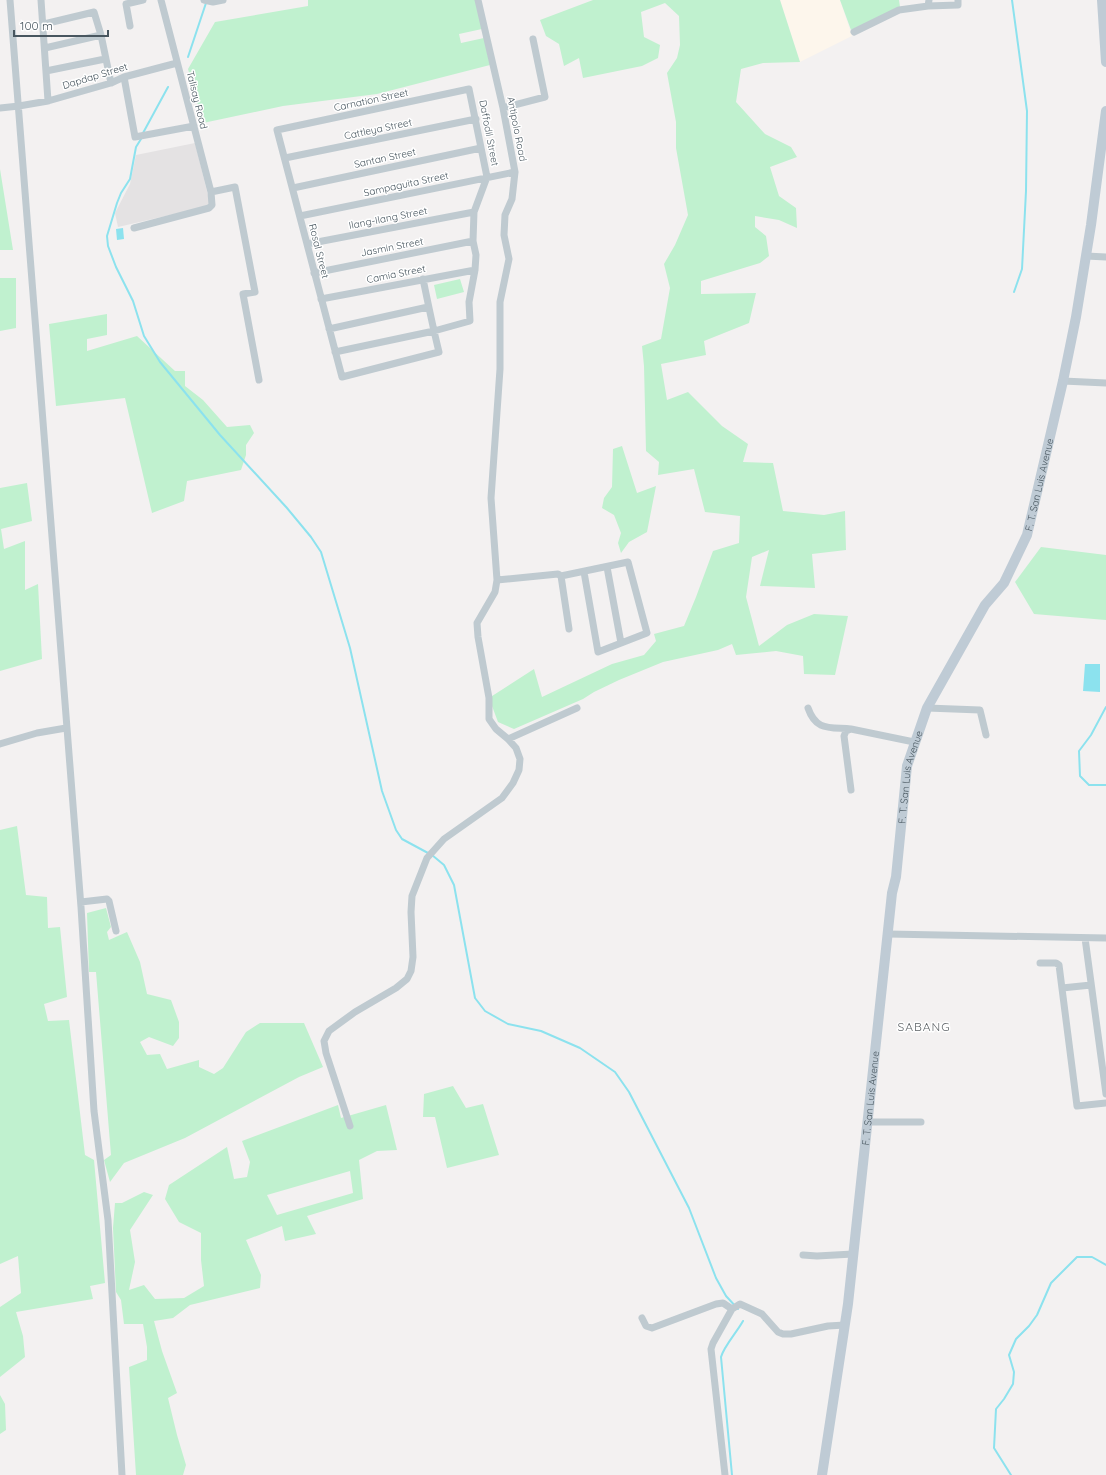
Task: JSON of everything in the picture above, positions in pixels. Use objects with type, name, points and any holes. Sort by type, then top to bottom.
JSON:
[{"type":"main road","points":[[1102,0],[1106,62]]},
{"type":"main road","name":"F. T. San Luis Avenue","points":[[822,1475],[845,1325],[892,893],[896,877],[907,766],[914,742],[927,708],[985,605],[1004,583],[1027,535],[1063,381],[1076,317],[1091,225],[1106,111]]},
{"type":"street","points":[[10,0],[66,728],[81,902],[94,1110],[108,1220],[122,1475]]},
{"type":"street","points":[[41,0],[44,24],[48,101]]},
{"type":"street","points":[[130,26],[126,4],[143,0]]},
{"type":"street","name":"Talisay Road","points":[[134,228],[209,208],[212,205],[211,192],[161,0]]},
{"type":"street","points":[[204,0],[213,2],[223,0]]},
{"type":"street","name":"Antipolo Road","points":[[478,0],[503,108],[515,172],[512,199],[504,215],[504,235],[509,259],[500,302],[500,369],[491,498],[498,580]]},
{"type":"street","points":[[854,32],[899,10],[929,3],[958,5],[958,0]]},
{"type":"street","points":[[44,24],[94,12],[101,35],[111,83]]},
{"type":"street","points":[[45,48],[101,35]]},
{"type":"street","points":[[503,108],[545,97],[533,39]]},
{"type":"street","points":[[46,71],[105,59]]},
{"type":"street","name":"Dapdap Street","points":[[0,108],[48,101],[111,83],[124,77],[178,63]]},
{"type":"street","points":[[124,77],[135,137],[194,126]]},
{"type":"street","name":"Daffodil Street","points":[[434,332],[470,321],[469,302],[475,270],[476,255],[473,241],[474,212],[487,178],[469,89]]},
{"type":"street","name":"Carnation Street","points":[[277,130],[469,89]]},
{"type":"street","name":"Cattleya Street","points":[[285,158],[476,119]]},
{"type":"street","name":"Rosal Street","points":[[277,130],[342,377],[439,352],[434,332]]},
{"type":"street","name":"Santan Street","points":[[293,188],[481,148]]},
{"type":"street","name":"Sampaguita Street","points":[[300,216],[515,172]]},
{"type":"street","points":[[211,192],[235,187],[255,292],[243,294],[259,380]]},
{"type":"street","name":"Ilang-Ilang Street","points":[[307,244],[474,212]]},
{"type":"street","name":"Jasmin Street","points":[[314,273],[473,241]]},
{"type":"street","points":[[1086,256],[1106,257]]},
{"type":"street","name":"Camia Street","points":[[321,299],[475,270]]},
{"type":"street","points":[[335,352],[434,332],[423,279]]},
{"type":"street","points":[[329,329],[428,306]]},
{"type":"street","points":[[1063,381],[1106,383]]},
{"type":"street","points":[[350,1126],[326,1053],[324,1041],[329,1031],[355,1012],[396,988],[407,979],[411,971],[413,957],[411,912],[412,896],[427,858],[444,839],[502,798],[513,784],[519,770],[520,759],[516,748],[496,729],[489,719],[490,698],[478,638],[477,623],[495,592],[498,580],[558,574],[561,576],[628,562],[647,633],[598,652],[584,572]]},
{"type":"street","points":[[607,567],[621,643]]},
{"type":"street","points":[[561,576],[569,629]]},
{"type":"street","points":[[508,739],[577,708]]},
{"type":"street","points":[[808,708],[814,721],[822,726],[851,729],[914,742]]},
{"type":"street","points":[[927,708],[980,710],[986,735]]},
{"type":"street","points":[[0,744],[37,733],[66,728]]},
{"type":"street","points":[[851,729],[846,731],[844,736],[851,790]]},
{"type":"street","points":[[81,902],[107,899],[109,901],[116,931]]},
{"type":"street","points":[[888,934],[1106,938]]},
{"type":"street","points":[[1085,938],[1091,985],[1104,1056],[1106,1094]]},
{"type":"street","points":[[1040,963],[1056,963],[1059,965],[1077,1106],[1106,1103]]},
{"type":"street","points":[[1062,988],[1091,985]]},
{"type":"street","points":[[867,1122],[921,1122]]},
{"type":"street","points":[[803,1255],[817,1256],[853,1254]]},
{"type":"street","points":[[642,1318],[646,1326],[652,1328],[716,1304],[724,1303],[732,1309]]},
{"type":"street","points":[[725,1475],[711,1349],[732,1309],[740,1304],[762,1314],[778,1332],[783,1334],[791,1334],[828,1326],[845,1325]]},
{"type":"shaded area","points":[[780,0],[840,0],[852,36],[800,62]]},
{"type":"shaded area","points":[[195,143],[210,203],[209,206],[118,227],[115,213],[130,184],[136,155]]},
{"type":"green space","points":[[308,0],[477,0],[482,29],[459,34],[461,43],[484,38],[490,65],[377,94],[283,106],[203,123],[188,69],[215,22],[308,6]]},
{"type":"green space","points":[[593,0],[780,0],[800,62],[763,63],[741,69],[736,102],[765,134],[791,147],[797,157],[770,167],[779,196],[796,208],[797,228],[779,220],[755,216],[755,227],[766,236],[769,256],[760,263],[701,281],[701,294],[756,293],[749,323],[704,341],[706,355],[661,364],[667,400],[688,392],[722,426],[748,444],[743,462],[773,463],[783,511],[824,515],[845,511],[846,550],[812,554],[815,588],[760,586],[769,550],[752,557],[746,597],[759,646],[787,625],[814,614],[848,616],[835,675],[804,674],[803,656],[776,651],[736,655],[732,644],[718,650],[663,662],[619,680],[583,699],[514,729],[498,722],[489,698],[534,669],[542,697],[612,664],[644,655],[656,641],[654,634],[684,626],[713,551],[739,543],[740,516],[705,512],[694,469],[658,475],[659,462],[646,451],[644,366],[642,346],[661,339],[670,288],[664,264],[675,245],[688,215],[676,148],[676,122],[667,73],[677,58],[680,45],[679,16],[665,3],[641,12],[644,37],[660,45],[658,58],[642,66],[583,78],[579,58],[564,66],[559,44],[546,36],[540,20]]},
{"type":"green space","points":[[840,0],[899,0],[900,7],[851,30]]},
{"type":"green space","points":[[0,169],[13,250],[0,250]]},
{"type":"green space","points":[[0,278],[16,278],[16,328],[0,331]]},
{"type":"green space","points":[[460,279],[464,292],[437,299],[434,285]]},
{"type":"green space","points":[[107,314],[107,335],[87,339],[87,351],[137,336],[175,371],[185,371],[185,386],[203,400],[227,427],[250,425],[254,433],[246,445],[246,455],[241,470],[187,481],[184,501],[152,513],[125,398],[56,406],[49,324]]},
{"type":"green space","points":[[622,446],[637,493],[656,486],[647,532],[629,542],[621,553],[618,543],[621,533],[614,515],[602,508],[604,498],[612,487],[613,449]]},
{"type":"green space","points":[[27,483],[32,521],[1,529],[4,549],[25,541],[25,590],[38,584],[42,659],[0,671],[0,488]]},
{"type":"green space","points":[[1041,547],[1106,555],[1106,620],[1034,614],[1015,582]]},
{"type":"green space","points":[[17,826],[26,895],[47,897],[48,928],[60,927],[67,997],[44,1004],[48,1021],[69,1020],[85,1155],[94,1160],[105,1283],[90,1286],[93,1299],[16,1312],[23,1336],[25,1357],[0,1377],[0,1307],[21,1293],[18,1256],[0,1264],[0,830]]},
{"type":"green space","points":[[106,908],[111,927],[107,932],[109,940],[127,932],[140,962],[147,994],[171,1000],[179,1022],[179,1038],[173,1046],[149,1037],[140,1042],[147,1055],[160,1054],[167,1069],[199,1060],[199,1067],[214,1074],[223,1068],[246,1032],[260,1023],[304,1023],[323,1067],[299,1077],[185,1138],[124,1163],[110,1182],[104,1160],[111,1155],[96,972],[89,972],[87,913]]},
{"type":"green space","points":[[453,1086],[466,1108],[483,1104],[499,1155],[447,1168],[435,1117],[423,1117],[424,1094]]},
{"type":"green space","points":[[338,1105],[341,1118],[386,1105],[397,1150],[377,1151],[359,1160],[363,1199],[307,1216],[316,1234],[285,1241],[282,1226],[246,1240],[261,1275],[260,1288],[190,1305],[173,1318],[154,1321],[162,1351],[177,1393],[168,1398],[186,1465],[183,1475],[136,1475],[129,1367],[147,1360],[147,1347],[143,1324],[124,1324],[121,1300],[116,1292],[113,1228],[115,1203],[122,1203],[144,1192],[153,1195],[130,1230],[135,1262],[129,1290],[144,1285],[155,1299],[184,1298],[204,1286],[201,1260],[201,1233],[179,1222],[165,1199],[169,1185],[227,1147],[234,1179],[247,1177],[250,1162],[242,1141]],"holes":[[[350,1171],[353,1193],[277,1215],[267,1195]]]},
{"type":"green space","points":[[0,1395],[5,1404],[6,1430],[0,1434]]},
{"type":"water","points":[[123,228],[124,239],[117,240],[116,229]]},
{"type":"water","points":[[1085,664],[1100,664],[1100,692],[1083,691]]},
{"type":"waterway","points":[[1012,0],[1027,111],[1026,191],[1022,269],[1014,292]]},
{"type":"waterway","points":[[188,57],[206,3]]},
{"type":"waterway","points":[[143,133],[168,87]]},
{"type":"waterway","points":[[141,139],[136,147],[130,179],[121,193],[107,236],[108,246],[116,267],[133,301],[144,336],[160,362],[220,435],[287,508],[311,537],[321,552],[350,648],[382,791],[396,830],[402,839],[428,853]]},
{"type":"waterway","points":[[1106,707],[1091,735],[1079,751],[1080,776],[1089,785],[1106,785]]},
{"type":"waterway","points":[[432,855],[444,865],[454,885],[475,998],[485,1011],[508,1024],[541,1031],[580,1048],[615,1072],[629,1092],[689,1208],[716,1278],[726,1296],[738,1309]]},
{"type":"waterway","points":[[1011,1475],[994,1448],[996,1409],[1013,1384],[1014,1372],[1009,1355],[1016,1339],[1029,1326],[1037,1315],[1051,1283],[1077,1257],[1092,1257],[1106,1265]]},
{"type":"waterway","points":[[732,1475],[721,1357],[725,1348],[743,1321]]},
{"type":"district","name":"SABANG","points":[[924,1026]]}]
